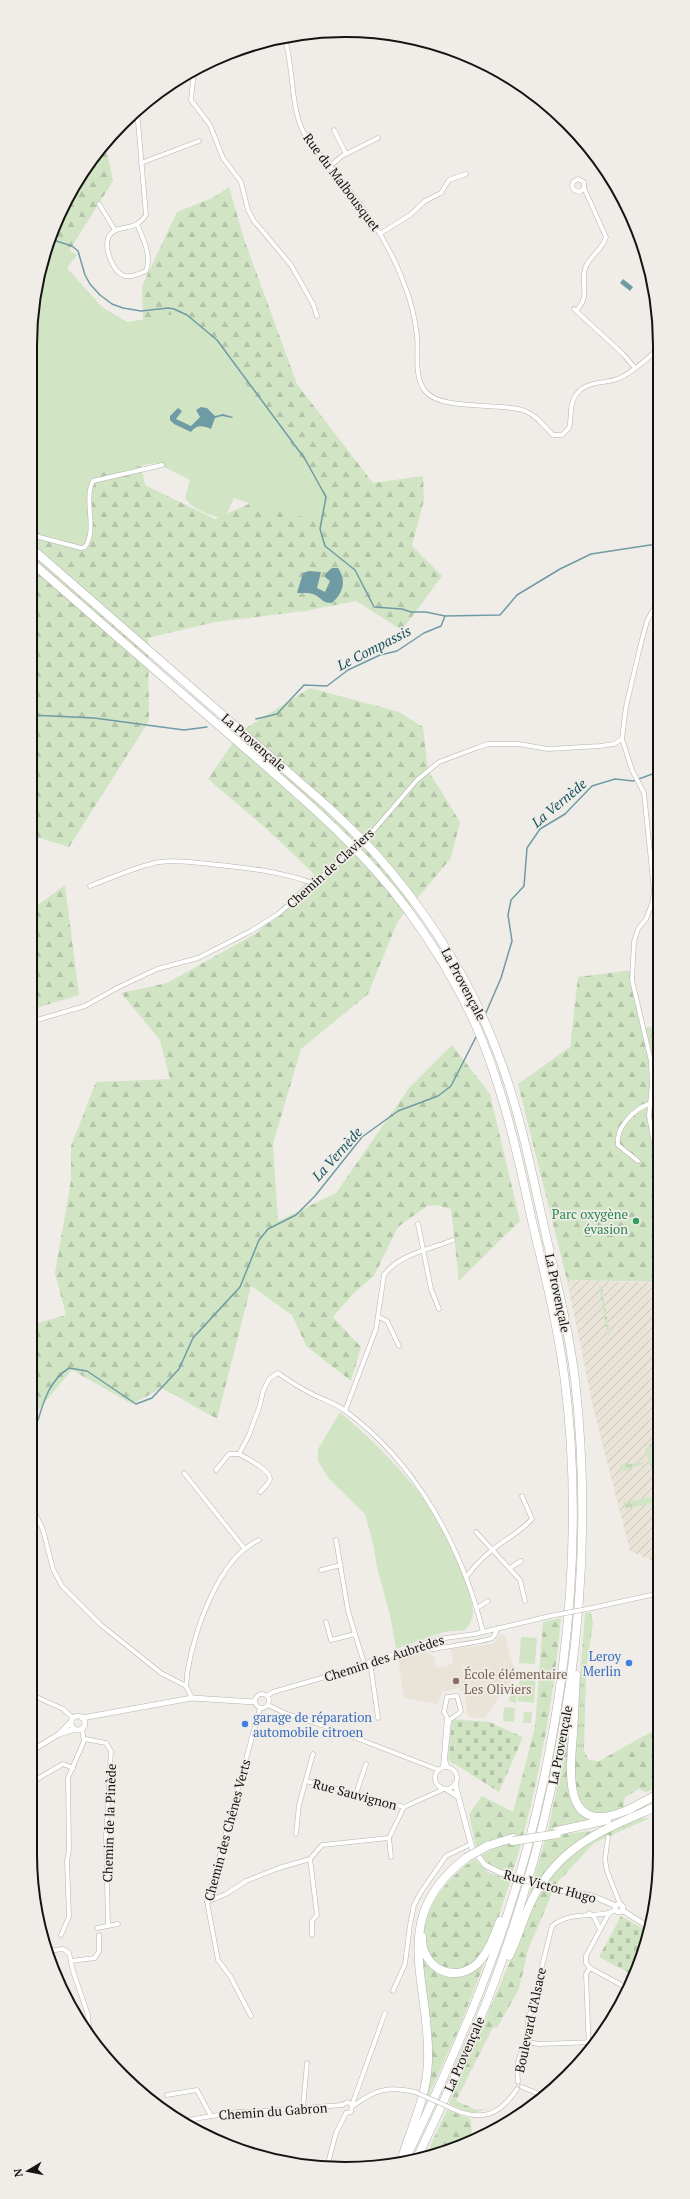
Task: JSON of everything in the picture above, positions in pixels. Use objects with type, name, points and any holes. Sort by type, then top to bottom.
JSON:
[{"type":"highway","name":"La Provençale","points":[[37,553],[308,790],[372,850],[434,929],[478,1006],[504,1071],[527,1151],[569,1340],[574,1377],[578,1416],[581,1499],[577,1620],[567,1707],[543,1826],[523,1898],[495,1982],[468,2046],[419,2153]]},
{"type":"highway","name":"La Provençale","points":[[37,567],[319,813],[366,858],[428,939],[461,995],[483,1044],[506,1110],[551,1304],[564,1375],[570,1444],[570,1584],[560,1684],[540,1798],[516,1885],[483,1985],[437,2093],[407,2156]]},
{"type":"highway","points":[[577,1620],[570,1775],[572,1792],[579,1806],[585,1812],[596,1817],[615,1816],[632,1808]]},
{"type":"highway","points":[[557,1832],[613,1819],[653,1796]]},
{"type":"highway","points":[[495,1982],[511,1952],[532,1900],[555,1867],[585,1839],[653,1808]]},
{"type":"highway","points":[[403,2156],[422,2100],[427,2072],[428,2044],[417,1957],[420,1928],[426,1908],[435,1890],[450,1872],[467,1859],[487,1847],[513,1839],[605,1824],[628,1818]]},
{"type":"highway","points":[[467,1859],[444,1883],[431,1904],[425,1921],[422,1934],[423,1947],[430,1963],[438,1970],[450,1974],[460,1973],[478,1963],[489,1948],[516,1885]]},
{"type":"street","name":"Rue du Malbousquet","points":[[285,43],[299,121],[309,140],[354,195],[381,233],[394,258],[409,296],[417,338],[419,375],[423,388],[431,396],[468,404],[516,408],[525,411],[557,436],[564,434],[569,428],[571,406],[575,397],[581,390],[590,384],[619,378],[635,368],[653,353]]},
{"type":"street","points":[[193,77],[190,93],[192,104],[210,125],[223,158],[241,182],[248,210],[254,221],[291,265],[313,304],[317,316]]},
{"type":"street","points":[[137,224],[146,247],[149,263],[146,271],[135,276],[124,276],[115,268],[107,245],[109,236],[115,230],[137,224],[146,216],[138,117]]},
{"type":"street","points":[[334,130],[346,154]]},
{"type":"street","points":[[330,166],[346,154],[378,138]]},
{"type":"street","points":[[141,163],[199,141]]},
{"type":"street","points":[[381,233],[410,215],[425,202],[441,193],[449,180],[466,174]]},
{"type":"street","points":[[584,188],[606,237],[586,265],[584,298],[582,304],[575,310],[623,354],[635,368]]},
{"type":"street","points":[[99,204],[115,230]]},
{"type":"street","points":[[37,535],[81,548],[85,547],[90,532],[90,490],[93,481],[162,465]]},
{"type":"street","points":[[653,610],[647,621],[640,647],[625,711],[622,739],[644,793],[653,881]]},
{"type":"street","name":"Chemin de Claviers","points":[[37,1020],[85,1006],[117,988],[157,969],[198,958],[251,931],[278,914],[315,884],[373,831],[417,780],[438,762],[488,744],[519,744],[548,749],[600,746],[614,744],[622,739]]},
{"type":"street","points":[[90,886],[158,862],[171,861],[231,866],[270,872],[315,884]]},
{"type":"street","points":[[653,898],[646,919],[638,929],[634,942],[632,980],[651,1061],[652,1083],[649,1104],[653,1141]]},
{"type":"street","points":[[638,1161],[618,1145],[617,1140],[627,1120],[638,1109],[649,1104]]},
{"type":"street","points":[[418,1224],[431,1289],[439,1309]]},
{"type":"street","points":[[346,1411],[372,1343],[379,1317],[384,1275],[394,1264],[453,1240]]},
{"type":"street","points":[[379,1317],[389,1325],[399,1346]]},
{"type":"street","points":[[239,1454],[249,1435],[260,1405],[263,1391],[269,1378],[278,1374],[346,1411],[393,1454],[427,1499],[466,1577],[477,1608],[483,1632]]},
{"type":"street","points":[[216,1470],[229,1454],[239,1454],[268,1473],[271,1478],[269,1483],[260,1492]]},
{"type":"street","points":[[184,1473],[244,1548]]},
{"type":"street","points":[[466,1577],[473,1567],[493,1550],[520,1532],[532,1519],[522,1496]]},
{"type":"street","points":[[37,1517],[43,1530],[53,1568],[62,1586],[101,1626],[161,1673],[186,1686]]},
{"type":"street","points":[[476,1532],[520,1580],[525,1600]]},
{"type":"street","points":[[192,1698],[186,1686],[189,1664],[209,1600],[232,1562],[244,1548],[259,1540]]},
{"type":"street","points":[[336,1540],[348,1611],[364,1663]]},
{"type":"street","points":[[510,1568],[521,1561]]},
{"type":"street","points":[[321,1570],[341,1565]]},
{"type":"street","name":"Chemin des Aubrèdes","points":[[267,1696],[273,1692],[332,1675],[426,1643],[653,1595]]},
{"type":"street","points":[[477,1608],[488,1601]]},
{"type":"street","points":[[326,1622],[331,1640],[355,1634]]},
{"type":"street","points":[[426,1643],[430,1649],[434,1649],[489,1640],[494,1637],[498,1628]]},
{"type":"street","points":[[370,1661],[378,1718]]},
{"type":"street","points":[[255,1702],[259,1695],[267,1696],[269,1700],[268,1705]]},
{"type":"street","points":[[435,1777],[443,1768],[449,1721],[451,1717],[459,1714],[461,1711],[457,1696],[453,1695],[447,1697],[444,1712],[447,1717],[443,1768]]},
{"type":"street","points":[[37,1697],[63,1708],[72,1720],[75,1729]]},
{"type":"street","points":[[59,1734],[77,1716],[82,1718],[95,1716],[192,1698],[255,1702],[260,1708],[268,1705],[287,1714],[420,1761],[428,1767],[435,1777],[436,1783],[432,1794]]},
{"type":"street","name":"Chemin des Chênes Verts","points":[[251,2016],[230,1976],[218,1960],[207,1902],[260,1708]]},
{"type":"street","points":[[37,1748],[59,1734],[83,1727],[95,1716]]},
{"type":"street","points":[[62,1935],[69,1917],[67,1860],[69,1850],[68,1778],[85,1739],[82,1718]]},
{"type":"street","name":"Chemin de la Pinède","points":[[85,1739],[106,1743],[111,1751],[106,1836],[108,1926]]},
{"type":"street","points":[[296,1834],[299,1805],[313,1754]]},
{"type":"street","points":[[37,1778],[63,1764],[72,1768]]},
{"type":"street","points":[[356,1794],[366,1764]]},
{"type":"street","points":[[391,1857],[389,1838],[404,1807],[455,1784],[457,1780],[455,1772],[443,1768],[428,1767]]},
{"type":"street","name":"Rue Sauvignon","points":[[306,1781],[404,1807]]},
{"type":"street","points":[[436,1783],[458,1798]]},
{"type":"street","name":"Rue Victor Hugo","points":[[455,1784],[471,1844],[485,1865],[501,1873],[554,1889],[593,1896],[617,1907]]},
{"type":"street","points":[[608,1837],[605,1859],[618,1912],[622,1910],[645,1925]]},
{"type":"street","points":[[207,1902],[226,1894],[246,1881],[279,1868],[310,1859],[322,1845],[389,1838]]},
{"type":"street","points":[[394,1991],[406,1964],[414,1905],[433,1872],[446,1856],[471,1844]]},
{"type":"street","points":[[310,1859],[317,1915],[312,1921],[312,1935]]},
{"type":"street","name":"Boulevard d'Alsace","points":[[518,2082],[517,2066],[520,2055],[528,2042],[528,2022],[552,1926],[559,1919],[588,1913],[609,1913],[617,1907]]},
{"type":"street","points":[[588,1913],[594,1918],[600,1929]]},
{"type":"street","points":[[609,1913],[586,1956],[586,1963],[590,1968],[623,1985]]},
{"type":"street","points":[[96,1928],[118,1924]]},
{"type":"street","points":[[71,1961],[96,1958],[99,1935]]},
{"type":"street","points":[[52,1950],[67,1950],[88,2015],[89,2025]]},
{"type":"street","points":[[528,2042],[539,2044],[588,2042],[586,1974],[590,1968]]},
{"type":"street","points":[[346,2113],[352,2112],[353,2105],[385,2013]]},
{"type":"street","points":[[303,2108],[307,2063]]},
{"type":"street","points":[[522,2087],[522,2083],[518,2082],[515,2085],[517,2089],[522,2087],[538,2094]]},
{"type":"street","name":"Boulevard d'Alsace","points":[[353,2105],[388,2088],[415,2092],[471,2116],[491,2114],[504,2105],[517,2089]]},
{"type":"street","points":[[167,2095],[197,2090],[211,2116]]},
{"type":"street","points":[[346,2113],[343,2111],[342,2105],[348,2102],[353,2105]]},
{"type":"street","name":"Chemin du Gabron","points":[[189,2120],[237,2112],[342,2105]]},
{"type":"street","points":[[328,2161],[331,2147],[346,2113]]},
{"type":"shaded area","points":[[567,1280],[653,1283],[653,1561],[630,1551],[593,1407]]},
{"type":"shaded area","name":"École élémentaire Les Oliviers","points":[[500,1634],[505,1635],[515,1674],[484,1719],[468,1717],[464,1692],[458,1688],[442,1692],[438,1704],[404,1698],[398,1659],[424,1650],[434,1657],[436,1668],[453,1664],[451,1649],[493,1644]]},
{"type":"green space","points":[[107,151],[113,181],[69,251],[45,274],[60,227],[78,191]]},
{"type":"green space","points":[[229,187],[244,239],[297,384],[373,483],[423,476],[424,500],[412,546],[442,576],[402,630],[356,601],[305,611],[215,622],[148,638],[149,721],[69,847],[37,837],[37,387],[133,421],[145,485],[215,519],[251,503],[143,329],[142,286],[177,212],[214,197]]},
{"type":"green space","points":[[55,241],[77,255],[67,268],[102,307],[127,322],[176,314],[193,325],[203,327],[294,448],[327,500],[318,520],[265,509],[234,498],[225,519],[197,509],[188,502],[185,498],[190,480],[156,463],[93,474],[87,486],[87,542],[80,547],[37,532],[38,325],[47,265]]},
{"type":"green space","points":[[310,688],[399,712],[423,727],[428,770],[460,822],[451,858],[398,921],[368,994],[301,1049],[273,1144],[278,1221],[336,1193],[409,1088],[452,1045],[490,1094],[520,1221],[459,1281],[451,1209],[436,1205],[427,1206],[398,1227],[374,1276],[356,1291],[333,1317],[361,1347],[351,1381],[306,1346],[292,1315],[251,1286],[217,1419],[162,1388],[132,1404],[72,1370],[37,1412],[37,1323],[66,1315],[55,1273],[71,1180],[71,1146],[96,1082],[170,1079],[160,1040],[121,993],[167,983],[257,933],[314,874],[270,832],[208,779],[241,731]]},
{"type":"green space","points":[[65,885],[79,995],[37,1008],[37,906]]},
{"type":"green space","points":[[631,970],[643,1028],[653,1027],[653,1282],[567,1280],[518,1084],[570,1047],[578,977]]},
{"type":"green space","points":[[602,1286],[610,1337],[607,1333],[599,1287]]},
{"type":"green space","points":[[340,1412],[379,1448],[407,1478],[423,1499],[442,1530],[460,1566],[471,1600],[473,1615],[465,1630],[444,1632],[396,1649],[390,1615],[377,1568],[373,1543],[365,1514],[329,1479],[318,1461],[318,1449]]},
{"type":"green space","points":[[653,1442],[653,1473],[645,1450]]},
{"type":"green space","points":[[643,1462],[643,1464],[621,1472],[620,1465]]},
{"type":"green space","points":[[653,1497],[653,1503],[625,1509],[624,1503]]},
{"type":"green space","points":[[591,1612],[593,1623],[586,1673],[584,1751],[576,1759],[573,1766],[585,1613]]},
{"type":"green space","points":[[561,1618],[547,1726],[533,1798],[498,1919],[491,1938],[476,1961],[463,1969],[449,1971],[430,1959],[424,1938],[424,1927],[427,1915],[440,1892],[448,1882],[466,1865],[475,1859],[488,1872],[501,1877],[503,1871],[489,1864],[480,1856],[495,1848],[512,1843],[492,1841],[476,1847],[469,1814],[482,1796],[513,1812],[535,1727],[543,1622]]},
{"type":"green space","points":[[521,1637],[537,1638],[535,1664],[519,1663]]},
{"type":"green space","points":[[520,1673],[536,1674],[534,1703],[518,1701]]},
{"type":"green space","points":[[511,1688],[518,1689],[516,1703],[509,1701]]},
{"type":"green space","points":[[504,1707],[515,1708],[514,1722],[503,1721]]},
{"type":"green space","points":[[524,1712],[532,1712],[531,1723],[523,1723]]},
{"type":"green space","points":[[452,1719],[489,1722],[523,1737],[499,1792],[448,1760]]},
{"type":"green space","points":[[569,1728],[571,1797],[600,1820],[553,1829],[552,1836],[597,1830],[583,1839],[526,1906],[549,1826]]},
{"type":"green space","points":[[653,1731],[653,1789],[647,1792],[639,1789],[625,1797],[623,1808],[599,1815],[586,1809],[577,1796],[573,1766],[576,1759],[584,1751],[589,1760],[599,1761]]},
{"type":"green space","points":[[640,1818],[650,1818],[594,1843],[556,1884],[528,1950],[519,1989],[497,2028],[493,2027],[456,2101],[477,2110],[492,2108],[472,2113],[449,2104],[540,1891],[562,1863],[597,1835]]},
{"type":"green space","points":[[621,1916],[644,1929],[629,1973],[599,1957]]},
{"type":"green space","points":[[423,1955],[445,1975],[486,1959],[458,2031],[423,2108],[426,2091]]},
{"type":"green space","points":[[447,2110],[471,2119],[472,2135],[428,2151]]},
{"type":"water","points":[[623,279],[633,287],[630,291],[620,283]]},
{"type":"water","points":[[201,407],[207,408],[215,416],[223,414],[233,417],[222,416],[215,418],[211,429],[200,426],[193,429],[191,432],[174,424],[170,420],[170,416],[178,408],[182,411],[176,419],[191,426],[200,417],[196,410]]},
{"type":"water","points":[[332,568],[338,568],[343,582],[339,595],[332,603],[325,602],[313,594],[297,593],[303,573],[309,571],[321,572],[317,588],[325,592],[330,581],[325,577],[325,574]]},
{"type":"waterway","points":[[55,241],[72,246],[78,251],[85,275],[90,284],[100,295],[112,304],[123,308],[141,311],[168,308],[174,309],[187,315],[217,340],[305,459],[326,497],[320,529],[325,546],[355,570],[374,607],[402,609],[411,612],[426,612],[445,616],[500,615],[517,595],[560,569],[591,554],[653,545]]},
{"type":"waterway","name":"Le Compassis","points":[[256,719],[277,714],[304,685],[327,686],[348,670],[380,655],[397,651],[424,633],[441,626],[445,616]]},
{"type":"waterway","name":"Le Compassis","points":[[37,715],[94,718],[184,730],[207,727]]},
{"type":"waterway","name":"La Vernède","points":[[485,1015],[501,978],[512,941],[508,915],[511,900],[524,886],[527,848],[540,829],[565,814],[592,786],[615,779],[633,781],[653,774]]},
{"type":"waterway","name":"La Vernède","points":[[37,1421],[52,1384],[69,1368],[87,1371],[136,1404],[152,1398],[179,1369],[193,1338],[240,1287],[259,1240],[268,1229],[296,1215],[315,1196],[362,1137],[398,1111],[438,1096],[451,1086],[477,1035]]},
{"type":"place","name":"Parc oxygène évasion","points":[[636,1221]]},
{"type":"place","name":"Leroy Merlin","points":[[629,1663]]},
{"type":"place","name":"École élémentaire Les Oliviers","points":[[456,1681]]},
{"type":"place","name":"garage de réparation automobile citroen","points":[[245,1724]]}]
